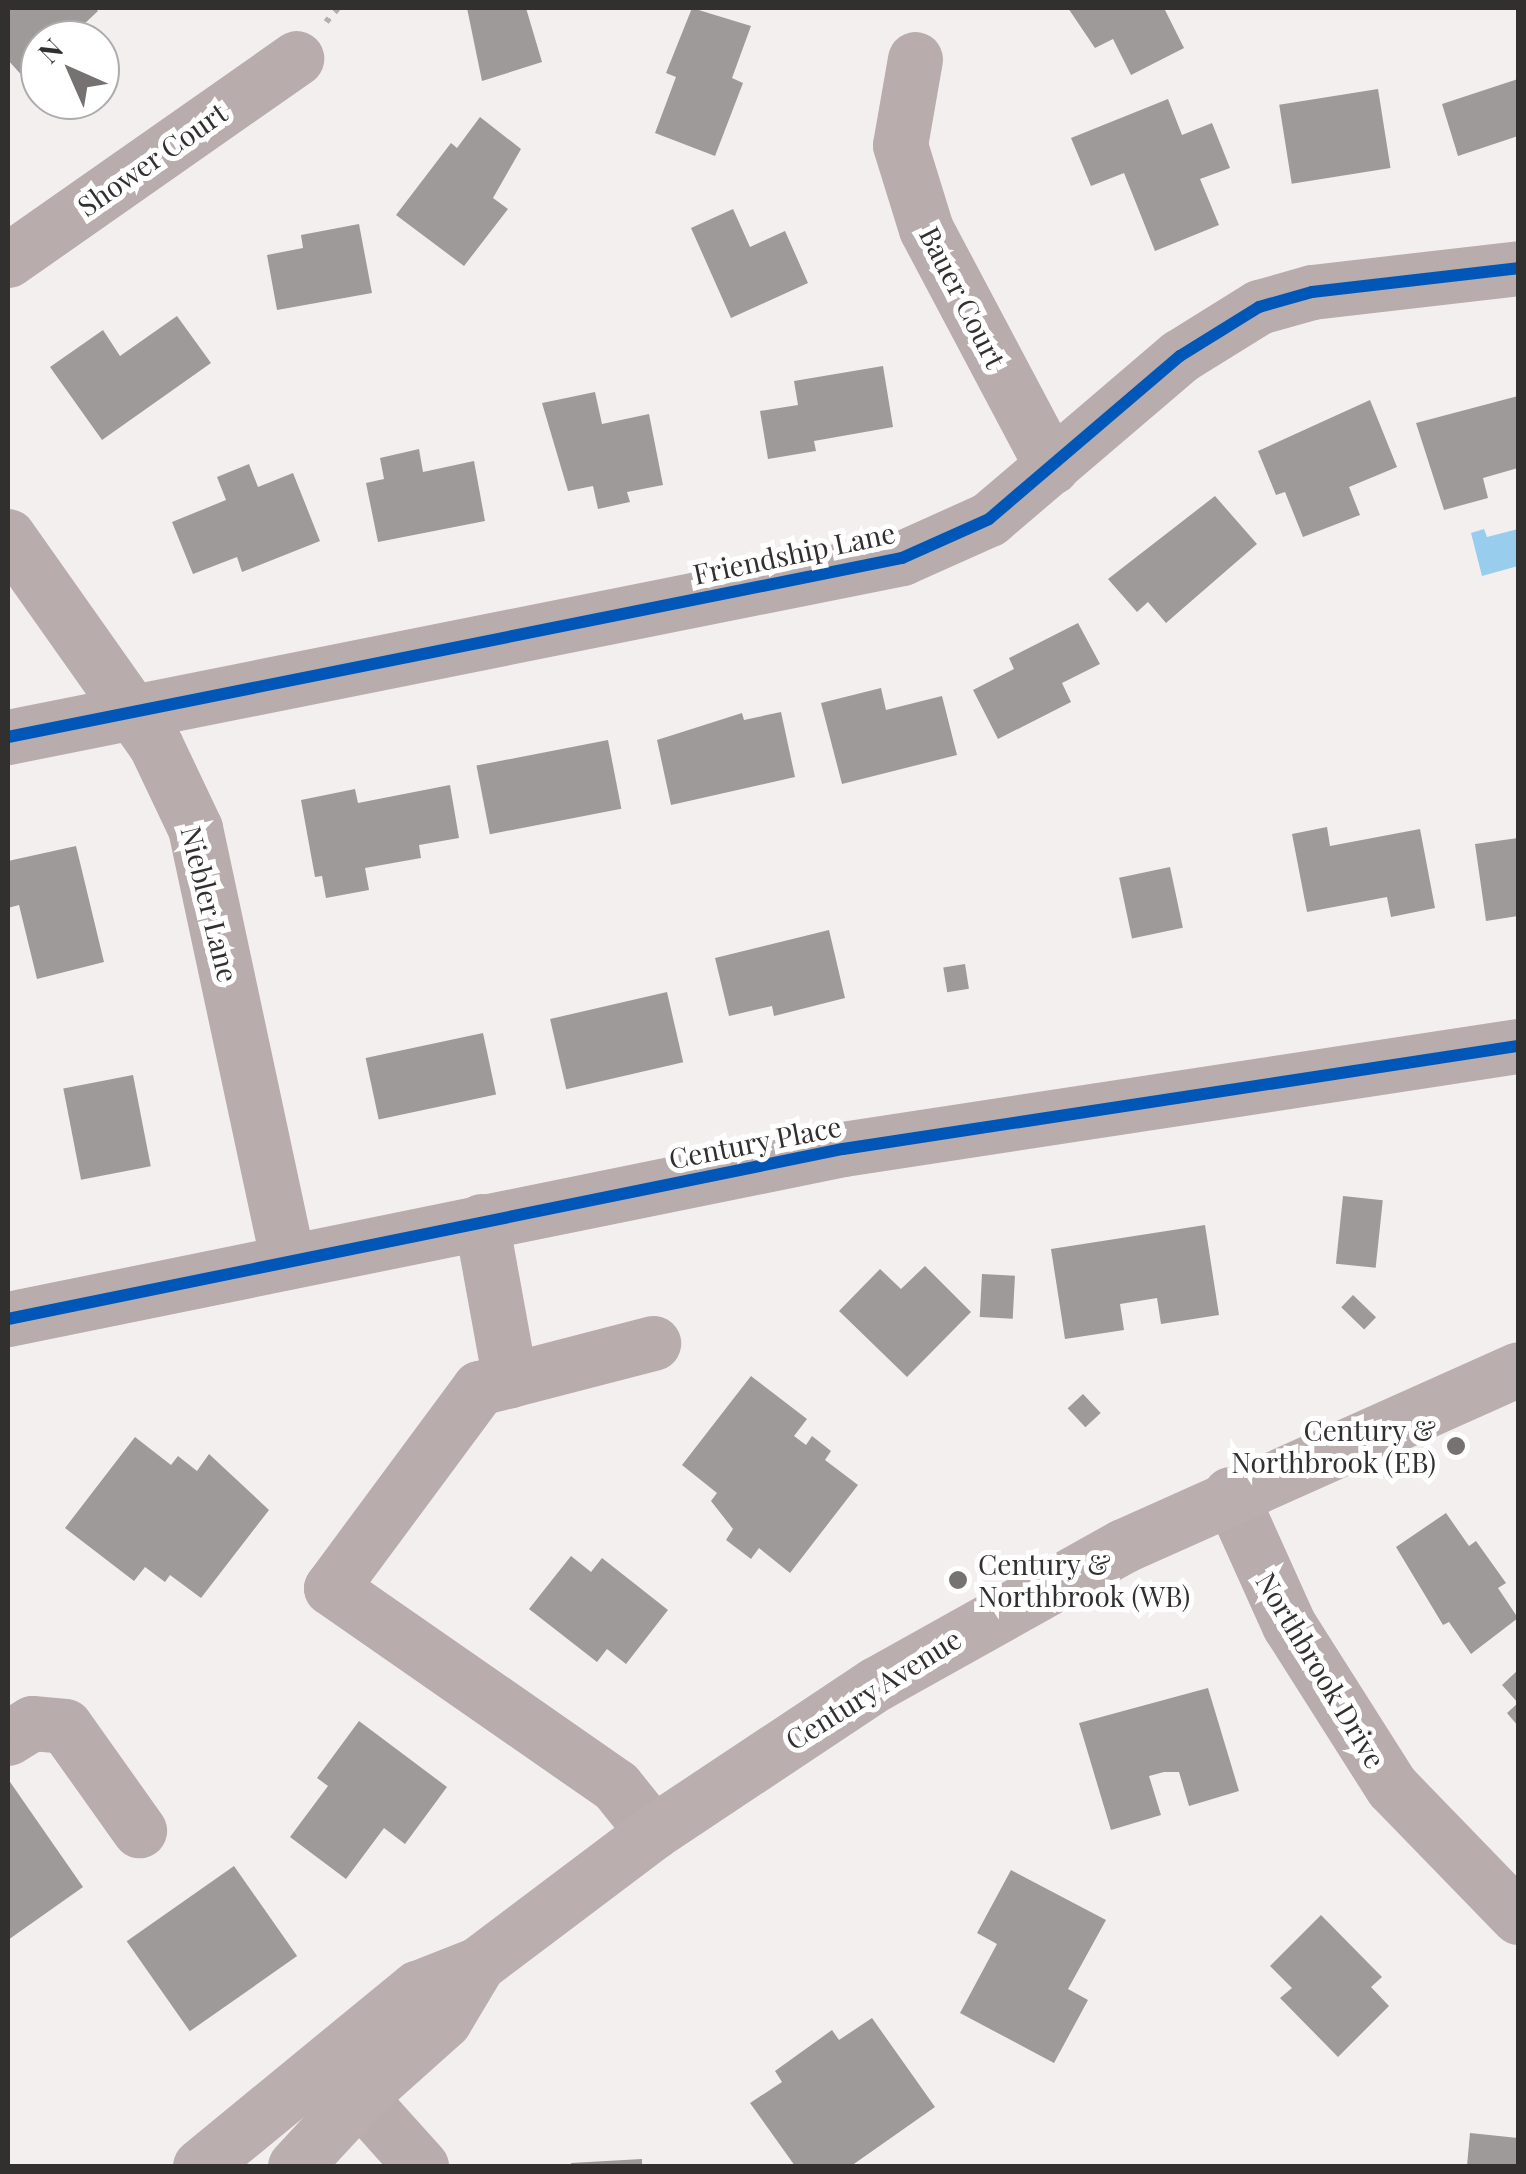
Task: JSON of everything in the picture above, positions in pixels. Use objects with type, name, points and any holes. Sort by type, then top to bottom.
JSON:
[{"type":"main road","name":"Century Avenue","points":[[200,2166],[417,1988],[478,1964],[652,1832],[876,1684],[1032,1593],[1230,1494],[1518,1369]]},
{"type":"main road","name":"Century Avenue","points":[[295,2166],[358,2097],[444,2020],[478,1964]]},
{"type":"street","name":"Shower Court","points":[[8,260],[296,58]]},
{"type":"street","name":"Bauer Court","points":[[915,59],[900,145],[926,229],[1052,467]]},
{"type":"street","name":"Friendship Lane","points":[[8,737],[902,558],[989,519],[1180,356],[1259,307],[1312,292],[1518,268]]},
{"type":"street","name":"Niebler Lane","points":[[8,536],[156,746],[208,868],[288,1260]]},
{"type":"street","name":"Century Place","points":[[8,1319],[843,1150],[1518,1046]]},
{"type":"street","points":[[480,1222],[510,1380]]},
{"type":"street","points":[[652,1832],[616,1786],[331,1588],[479,1388],[653,1343]]},
{"type":"street","name":"Northbrook Drive","points":[[1230,1494],[1289,1625],[1392,1787],[1518,1917]]},
{"type":"street","points":[[8,1738],[32,1723],[65,1726],[139,1830]]},
{"type":"street","points":[[358,2097],[422,2166]]},
{"type":"water","points":[[1484,529],[1487,537],[1518,529],[1518,566],[1482,576],[1471,533]]},
{"type":"building","points":[[8,8],[98,11],[88,20],[20,20],[20,73],[8,60]]},
{"type":"building","points":[[467,8],[526,8],[542,62],[482,81]]},
{"type":"building","points":[[692,8],[751,26],[732,78],[743,83],[715,156],[655,133],[676,77],[666,73]]},
{"type":"building","points":[[1068,8],[1164,8],[1184,48],[1131,75],[1113,39],[1095,48]]},
{"type":"building","points":[[1518,79],[1518,136],[1458,156],[1442,104]]},
{"type":"building","points":[[1378,89],[1391,168],[1292,184],[1279,105]]},
{"type":"building","points":[[1168,99],[1182,135],[1212,123],[1230,168],[1200,179],[1219,225],[1155,251],[1124,173],[1091,186],[1071,138]]},
{"type":"building","points":[[480,117],[521,149],[493,198],[508,209],[464,266],[396,215],[451,143],[457,148]]},
{"type":"building","points":[[733,209],[750,247],[785,231],[808,283],[731,318],[691,228]]},
{"type":"building","points":[[359,224],[372,293],[277,310],[267,255],[303,248],[301,235]]},
{"type":"building","points":[[177,316],[211,363],[102,440],[50,367],[103,330],[120,356]]},
{"type":"building","points":[[883,366],[893,427],[814,441],[816,451],[768,459],[760,411],[798,405],[794,381]]},
{"type":"building","points":[[595,392],[602,424],[649,414],[663,485],[627,492],[630,502],[598,509],[593,486],[568,491],[542,403]]},
{"type":"building","points":[[1518,396],[1518,468],[1483,478],[1488,498],[1444,510],[1416,423]]},
{"type":"building","points":[[1370,400],[1397,467],[1349,487],[1360,515],[1303,537],[1285,492],[1276,495],[1258,451]]},
{"type":"building","points":[[419,449],[423,472],[474,461],[485,521],[378,542],[366,483],[384,479],[380,458]]},
{"type":"building","points":[[249,464],[258,487],[293,473],[320,541],[242,572],[237,557],[193,574],[172,522],[226,500],[217,477]]},
{"type":"building","points":[[1215,496],[1257,544],[1166,623],[1148,602],[1137,612],[1108,579]]},
{"type":"building","points":[[1078,623],[1100,664],[1062,683],[1071,702],[998,739],[973,690],[1014,669],[1009,658]]},
{"type":"building","points":[[881,688],[886,710],[942,696],[957,755],[842,784],[821,703]]},
{"type":"building","points":[[781,712],[795,777],[671,805],[657,740],[742,713],[744,720]]},
{"type":"building","points":[[608,740],[621,809],[490,834],[476,766]]},
{"type":"building","points":[[450,785],[459,838],[419,845],[421,858],[365,868],[369,890],[326,898],[322,876],[315,877],[301,800],[355,789],[358,803]]},
{"type":"building","points":[[1327,827],[1330,846],[1420,829],[1435,908],[1391,917],[1387,897],[1307,912],[1292,834]]},
{"type":"building","points":[[1518,838],[1518,916],[1486,921],[1475,844]]},
{"type":"building","points":[[76,846],[104,962],[37,979],[19,905],[8,908],[8,861]]},
{"type":"building","points":[[1170,867],[1183,928],[1132,938],[1119,878]]},
{"type":"building","points":[[829,930],[845,998],[774,1016],[772,1006],[729,1016],[715,958]]},
{"type":"building","points":[[965,964],[969,989],[947,992],[943,967]]},
{"type":"building","points":[[667,992],[683,1062],[566,1089],[550,1019]]},
{"type":"building","points":[[483,1033],[496,1095],[379,1120],[366,1058]]},
{"type":"building","points":[[133,1075],[151,1166],[81,1180],[63,1089]]},
{"type":"building","points":[[1343,1196],[1383,1200],[1376,1268],[1336,1264]]},
{"type":"building","points":[[1205,1225],[1219,1315],[1161,1324],[1157,1298],[1120,1304],[1124,1330],[1065,1339],[1051,1249]]},
{"type":"building","points":[[925,1266],[971,1312],[907,1377],[839,1311],[880,1269],[901,1289]]},
{"type":"building","points":[[982,1274],[1015,1276],[1013,1319],[980,1317]]},
{"type":"building","points":[[1353,1295],[1376,1317],[1364,1329],[1341,1307]]},
{"type":"building","points":[[751,1376],[807,1419],[794,1436],[806,1445],[812,1436],[831,1451],[825,1460],[858,1485],[790,1573],[759,1548],[751,1559],[726,1540],[733,1529],[711,1501],[717,1493],[682,1465]]},
{"type":"building","points":[[1083,1394],[1101,1413],[1085,1427],[1068,1408]]},
{"type":"building","points":[[135,1437],[171,1465],[178,1456],[197,1471],[209,1454],[269,1510],[201,1598],[170,1575],[165,1582],[145,1567],[134,1581],[65,1528]]},
{"type":"building","points":[[1446,1513],[1469,1546],[1476,1541],[1506,1583],[1498,1588],[1518,1618],[1471,1654],[1449,1622],[1443,1625],[1396,1547]]},
{"type":"building","points":[[571,1556],[591,1572],[602,1558],[668,1610],[626,1664],[607,1649],[597,1662],[529,1609]]},
{"type":"building","points":[[1518,1670],[1518,1703],[1502,1685]]},
{"type":"building","points":[[1208,1688],[1239,1791],[1189,1806],[1179,1772],[1149,1776],[1161,1815],[1111,1830],[1079,1723]]},
{"type":"building","points":[[1518,1703],[1518,1726],[1507,1713]]},
{"type":"building","points":[[359,1721],[447,1787],[405,1844],[384,1828],[346,1879],[290,1837],[328,1786],[317,1778]]},
{"type":"building","points":[[8,1779],[83,1887],[8,1940]]},
{"type":"building","points":[[234,1866],[297,1956],[190,2031],[127,1941]]},
{"type":"building","points":[[1011,1870],[1106,1920],[1068,1989],[1088,2000],[1054,2063],[960,2013],[997,1944],[977,1933]]},
{"type":"building","points":[[1321,1915],[1382,1977],[1371,1987],[1389,2006],[1338,2057],[1280,1998],[1292,1988],[1270,1966]]},
{"type":"building","points":[[872,2018],[935,2107],[851,2166],[795,2166],[750,2103],[782,2082],[775,2071],[832,2030],[839,2040]]},
{"type":"building","points":[[1470,2133],[1518,2138],[1518,2166],[1467,2166]]},
{"type":"building","points":[[642,2159],[642,2166],[571,2166],[571,2163]]},
{"type":"cycle path","points":[[8,737],[902,558],[989,519],[1180,356],[1259,307],[1312,292],[1518,268]]},
{"type":"cycle path","points":[[8,1319],[843,1149],[1518,1046]]},
{"type":"place","name":"Century & Northbrook (EB)","points":[[1456,1446]]},
{"type":"place","name":"Century & Northbrook (WB)","points":[[958,1580]]}]
